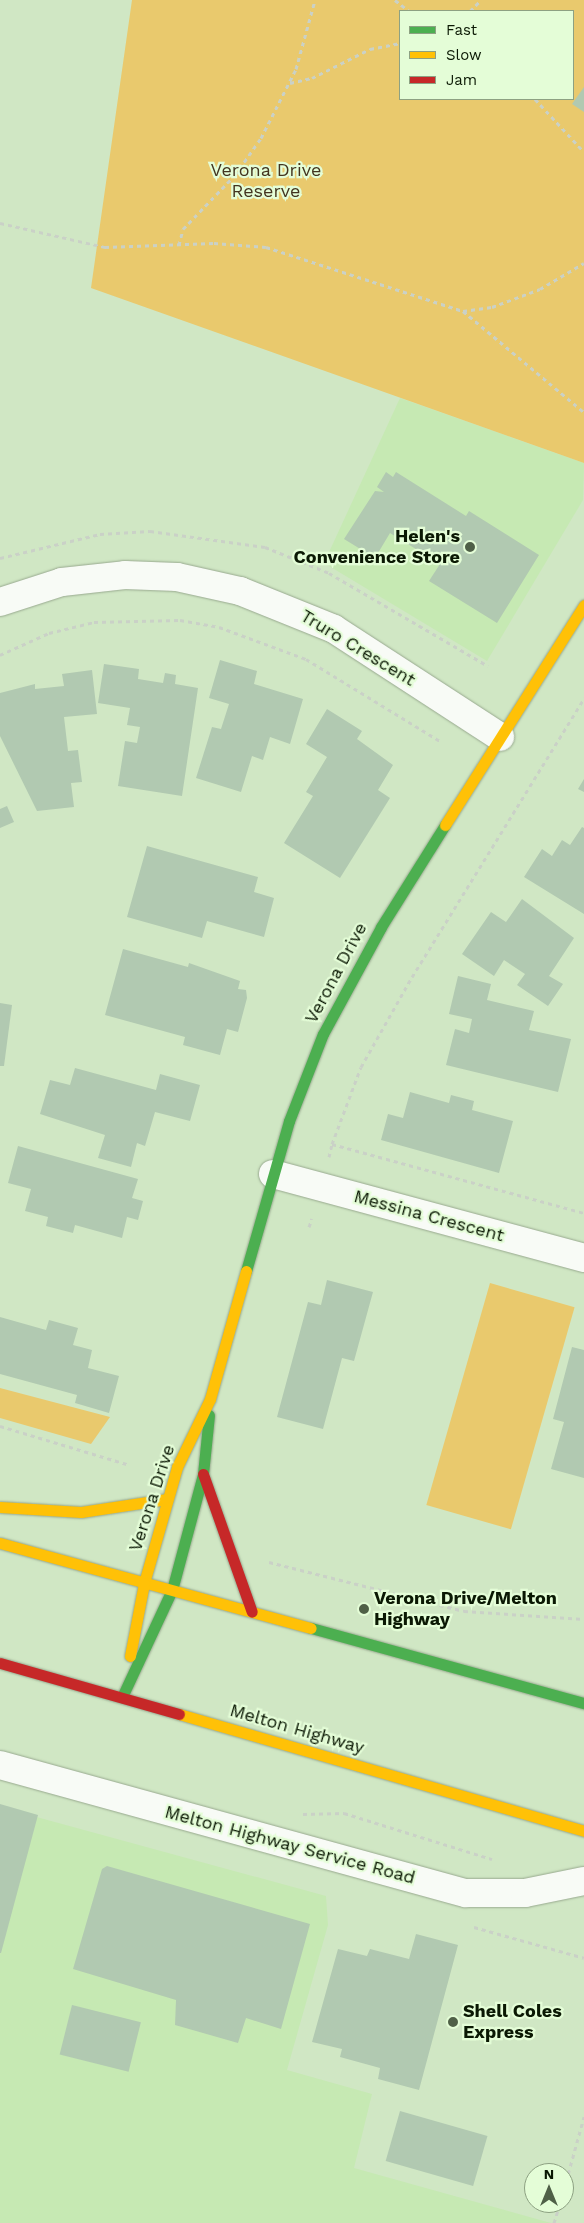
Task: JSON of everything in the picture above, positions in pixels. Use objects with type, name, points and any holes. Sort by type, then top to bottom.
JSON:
[{"type":"main road","name":"Verona Drive","points":[[122,1697],[144,1583],[177,1467],[210,1399],[273,1174],[305,1077],[348,983],[584,605]]},
{"type":"main road","name":"Verona Drive","points":[[122,1697],[172,1590],[204,1474],[210,1399]]},
{"type":"main road","points":[[204,1474],[252,1612]]},
{"type":"main road","points":[[0,1507],[81,1512],[168,1499]]},
{"type":"main road","points":[[0,1543],[584,1703]]},
{"type":"main road","name":"Melton Highway","points":[[0,1663],[584,1831]]},
{"type":"street","name":"Truro Crescent","points":[[0,602],[62,582],[125,575],[177,577],[240,591],[334,629],[500,737]]},
{"type":"street","name":"Messina Crescent","points":[[273,1174],[584,1258]]},
{"type":"street","name":"Melton Highway Service Road","points":[[0,1765],[466,1893],[525,1893],[584,1881]]},
{"type":"path","points":[[179,245],[183,229],[250,155],[290,84],[316,0]]},
{"type":"path","points":[[395,0],[408,10]]},
{"type":"path","points":[[471,10],[482,0]]},
{"type":"path","points":[[290,84],[312,78],[370,49],[399,42]]},
{"type":"path","points":[[536,100],[584,152]]},
{"type":"path","points":[[0,223],[106,247],[242,243],[288,251],[463,311],[584,412]]},
{"type":"path","points":[[463,311],[492,307],[540,290],[584,263]]},
{"type":"path","points":[[0,655],[49,632],[94,622],[180,620],[219,627],[306,659],[440,742]]},
{"type":"path","points":[[332,1144],[362,1067],[398,1001],[584,698]]},
{"type":"path","points":[[0,1426],[127,1464]]},
{"type":"path","points":[[259,1558],[464,1611],[584,1619]]},
{"type":"path","points":[[281,1843],[289,1826],[302,1815],[319,1810],[344,1813],[477,1852],[503,1867],[525,1893]]},
{"type":"path","points":[[466,1925],[584,1958]]},
{"type":"path","points":[[571,2163],[584,2117]]},
{"type":"shaded area","points":[[400,398],[584,463],[583,500],[487,661],[324,563]]},
{"type":"shaded area","points":[[0,1807],[326,1896],[328,1925],[287,2070],[372,2094],[354,2168],[551,2223],[0,2223]]},
{"type":"green space","name":"Verona Drive Reserve","points":[[132,0],[584,0],[584,463],[91,288]]},
{"type":"green space","points":[[490,1283],[575,1307],[511,1529],[426,1505]]},
{"type":"green space","points":[[0,1388],[110,1417],[91,1444],[0,1418]]},
{"type":"building","points":[[584,87],[584,112],[572,104]]},
{"type":"building","name":"Helen's Convenience Store","points":[[386,472],[393,477],[396,472],[466,516],[469,511],[539,555],[497,623],[429,581],[440,564],[390,533],[375,558],[344,539],[375,491],[384,492],[377,487]]},
{"type":"building","points":[[220,660],[257,671],[254,684],[303,699],[290,744],[270,737],[263,760],[252,756],[241,792],[196,778],[212,727],[221,729],[229,704],[209,698]]},
{"type":"building","points":[[104,664],[139,669],[138,679],[163,683],[165,673],[176,675],[175,684],[198,688],[182,796],[118,786],[125,741],[137,743],[140,727],[127,725],[130,708],[98,703]]},
{"type":"building","points":[[92,670],[97,714],[64,717],[68,751],[78,750],[82,782],[71,783],[74,807],[37,811],[0,736],[0,693],[35,684],[35,689],[64,686],[62,674]]},
{"type":"building","points":[[327,709],[362,731],[357,739],[393,765],[378,790],[390,798],[340,878],[284,843],[313,796],[306,792],[327,757],[306,744]]},
{"type":"building","points":[[584,779],[584,792],[578,789]]},
{"type":"building","points":[[7,806],[14,822],[0,828],[0,809]]},
{"type":"building","points":[[582,827],[584,828],[584,914],[524,877],[542,849],[552,856],[562,840],[570,845]]},
{"type":"building","points":[[147,846],[258,877],[254,892],[274,898],[264,937],[207,921],[202,938],[127,917]]},
{"type":"building","points":[[522,899],[574,938],[549,976],[563,984],[548,1006],[517,985],[525,974],[504,960],[494,976],[462,954],[491,912],[506,922]]},
{"type":"building","points":[[123,949],[188,967],[189,963],[240,981],[238,989],[246,990],[247,998],[238,1032],[227,1029],[220,1055],[183,1045],[185,1037],[105,1015]]},
{"type":"building","points":[[458,976],[491,984],[487,1000],[534,1011],[529,1030],[571,1039],[558,1092],[446,1065],[455,1029],[469,1033],[472,1019],[449,1014]]},
{"type":"building","points":[[0,1003],[12,1005],[4,1066],[0,1066]]},
{"type":"building","points":[[75,1068],[156,1090],[160,1074],[200,1085],[190,1121],[155,1112],[145,1146],[137,1143],[131,1167],[98,1158],[105,1135],[40,1114],[50,1080],[70,1085]]},
{"type":"building","points":[[410,1092],[449,1103],[451,1095],[474,1101],[472,1110],[513,1121],[499,1173],[381,1140],[388,1114],[403,1118]]},
{"type":"building","points":[[18,1146],[138,1179],[132,1198],[143,1201],[138,1220],[127,1217],[122,1238],[75,1225],[73,1233],[46,1226],[48,1217],[25,1211],[31,1189],[8,1183]]},
{"type":"building","points":[[327,1280],[373,1292],[354,1361],[342,1358],[323,1429],[277,1417],[308,1302],[321,1305]]},
{"type":"building","points":[[0,1317],[46,1330],[49,1320],[78,1328],[73,1345],[92,1350],[88,1368],[119,1376],[109,1413],[75,1403],[77,1395],[0,1374]]},
{"type":"building","points":[[572,1347],[584,1350],[584,1478],[551,1469],[564,1422],[553,1419]]},
{"type":"building","points":[[0,1804],[38,1815],[1,1953],[0,1953]]},
{"type":"building","points":[[107,1866],[310,1924],[281,2029],[246,2018],[238,2043],[175,2025],[176,2000],[73,1969],[102,1869]]},
{"type":"building","points":[[416,1934],[458,1945],[419,2090],[378,2079],[380,2068],[340,2057],[342,2049],[312,2042],[338,1949],[367,1956],[370,1949],[409,1959]]},
{"type":"building","points":[[72,2005],[141,2022],[129,2072],[60,2054]]},
{"type":"building","points":[[400,2111],[487,2136],[473,2186],[386,2161]]},
{"type":"traffic: fast","points":[[246,1271],[289,1121],[323,1034],[381,927],[445,825]]},
{"type":"traffic: fast","points":[[172,1590],[203,1474],[209,1415]]},
{"type":"traffic: fast","points":[[122,1697],[172,1590]]},
{"type":"traffic: fast","points":[[311,1628],[584,1703]]},
{"type":"traffic: slow","points":[[445,825],[584,605]]},
{"type":"traffic: slow","points":[[144,1583],[177,1467],[210,1399],[246,1271]]},
{"type":"traffic: slow","points":[[0,1507],[81,1512],[167,1499]]},
{"type":"traffic: slow","points":[[0,1543],[311,1628]]},
{"type":"traffic: slow","points":[[130,1656],[144,1583]]},
{"type":"traffic: slow","points":[[179,1714],[584,1831]]},
{"type":"traffic: jam","points":[[203,1474],[252,1612]]},
{"type":"traffic: jam","points":[[0,1663],[179,1714]]},
{"type":"place","name":"Helen's Convenience Store","points":[[470,547]]},
{"type":"place","name":"Verona Drive/Melton Highway","points":[[364,1609]]},
{"type":"place","name":"Shell Coles Express","points":[[453,2022]]}]
